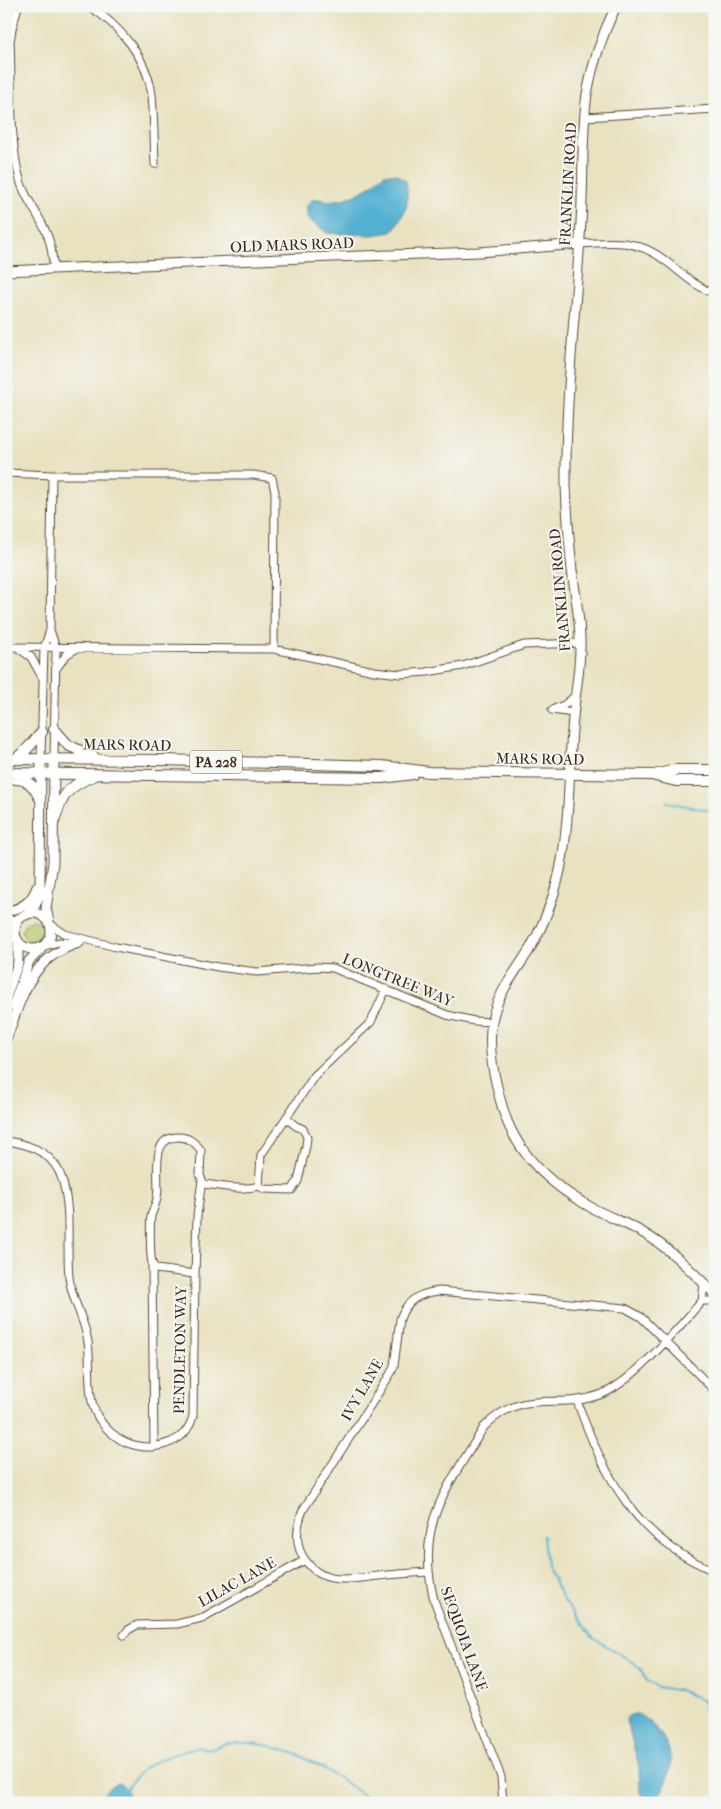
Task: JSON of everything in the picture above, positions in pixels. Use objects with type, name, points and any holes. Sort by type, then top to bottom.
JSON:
[{"type":"main road","points":[[54,729],[68,745],[98,760]]},
{"type":"main road","points":[[11,759],[30,746],[42,732]]},
{"type":"main road","name":"MARS ROAD","points":[[11,759],[162,760],[382,766],[426,772],[654,775],[676,770],[715,770]]},
{"type":"main road","name":"MARS ROAD","points":[[6,773],[382,778],[426,772]]},
{"type":"main road","points":[[54,822],[60,801],[68,790],[79,782],[97,775]]},
{"type":"main road","name":"MARS ROAD","points":[[654,775],[676,781],[715,781]]},
{"type":"main road","points":[[6,779],[20,779],[30,783],[34,786],[40,797]]},
{"type":"street","points":[[18,6],[10,42],[14,138],[20,180],[50,241],[54,269]]},
{"type":"street","points":[[89,6],[114,25],[127,38],[148,78],[152,95],[155,164]]},
{"type":"street","name":"FRANKLIN ROAD","points":[[616,6],[592,71],[585,117],[566,482],[568,523],[580,642],[573,713],[566,836],[558,882],[550,906],[540,930],[496,1006],[490,1040],[502,1108],[511,1133],[522,1152],[554,1184],[593,1209],[642,1232],[662,1245],[715,1294]]},
{"type":"street","points":[[585,117],[715,109]]},
{"type":"street","points":[[579,244],[611,242],[642,246],[662,258],[693,284],[715,294]]},
{"type":"street","name":"OLD MARS ROAD","points":[[6,271],[479,252],[579,244]]},
{"type":"street","points":[[6,473],[52,475],[252,475],[272,478],[275,492],[274,649]]},
{"type":"street","points":[[6,997],[18,963],[16,926],[35,906],[39,898],[40,774],[44,648],[50,630],[52,475]]},
{"type":"street","points":[[6,1023],[10,1003],[29,960],[51,937],[46,908],[53,863],[56,648],[50,630]]},
{"type":"street","points":[[15,648],[274,649],[374,671],[400,674],[463,666],[524,645],[580,642]]},
{"type":"street","points":[[6,647],[21,649],[31,657],[43,678]]},
{"type":"street","points":[[55,669],[66,655],[79,648]]},
{"type":"street","points":[[573,713],[552,710],[564,705],[575,696]]},
{"type":"street","points":[[6,912],[23,907],[29,903],[39,880]]},
{"type":"street","points":[[6,920],[14,920],[33,913],[41,914],[65,934],[116,948]]},
{"type":"street","points":[[6,929],[28,949],[35,950],[59,942],[116,948]]},
{"type":"street","points":[[6,1039],[28,985],[40,966],[60,949],[79,943]]},
{"type":"street","name":"LONGTREE WAY","points":[[116,948],[218,967],[257,972],[327,967],[447,1015],[474,1021],[492,1022]]},
{"type":"street","points":[[259,1186],[261,1155],[315,1075],[371,1022],[386,989]]},
{"type":"street","points":[[6,1141],[23,1143],[41,1151],[54,1162],[62,1179],[69,1232],[70,1282],[88,1341],[89,1386],[98,1416],[104,1426],[125,1442],[154,1447],[151,1218],[157,1197],[160,1146],[165,1140],[181,1137],[189,1138],[194,1142],[201,1150],[200,1175],[204,1184],[250,1189],[259,1186],[264,1189],[292,1190],[298,1181],[307,1138],[303,1129],[286,1118]]},
{"type":"street","points":[[195,1274],[197,1216],[202,1180]]},
{"type":"street","name":"PENDLETON WAY","points":[[152,1263],[156,1269],[162,1271],[195,1274],[193,1416],[190,1427],[183,1435],[166,1444],[154,1447]]},
{"type":"street","points":[[704,1284],[702,1302],[715,1301]]},
{"type":"street","name":"IVY LANE","points":[[305,1560],[298,1543],[300,1517],[391,1373],[394,1366],[402,1312],[410,1301],[424,1294],[439,1291],[625,1308],[641,1317],[715,1391]]},
{"type":"street","name":"SEQUOIA LANE","points":[[503,1803],[501,1777],[434,1600],[428,1572],[429,1539],[436,1511],[446,1490],[484,1427],[498,1415],[521,1404],[577,1400],[599,1395],[621,1383],[666,1341],[702,1302]]},
{"type":"street","points":[[577,1400],[593,1443],[612,1484],[624,1500],[641,1521],[659,1538],[699,1565],[715,1571]]},
{"type":"street","points":[[305,1560],[318,1573],[343,1580],[428,1572]]},
{"type":"street","name":"LILAC LANE","points":[[124,1635],[128,1630],[137,1625],[177,1624],[202,1618],[305,1560]]},
{"type":"green space","points":[[33,920],[41,923],[44,931],[41,939],[33,942],[25,939],[22,931],[25,923]]},
{"type":"water","points":[[384,174],[397,174],[406,181],[406,208],[392,232],[372,235],[327,233],[307,218],[307,205],[314,198],[334,200],[352,196],[369,187]]},
{"type":"water","points":[[638,1714],[658,1731],[668,1747],[670,1755],[669,1773],[665,1783],[658,1799],[651,1802],[640,1793],[639,1767],[626,1718],[630,1715]]},
{"type":"water","points":[[120,1783],[128,1792],[126,1803],[95,1803],[109,1788]]},
{"type":"waterway","points":[[666,802],[715,813]]},
{"type":"waterway","points":[[543,1536],[546,1566],[564,1601],[592,1637],[634,1663],[641,1670],[647,1681],[657,1687],[682,1691],[705,1702],[708,1719],[715,1727]]},
{"type":"waterway","points":[[705,1702],[715,1684]]},
{"type":"waterway","points":[[125,1790],[146,1767],[166,1757],[183,1751],[197,1748],[212,1748],[226,1743],[249,1743],[269,1746],[304,1758],[337,1777],[370,1800]]}]
